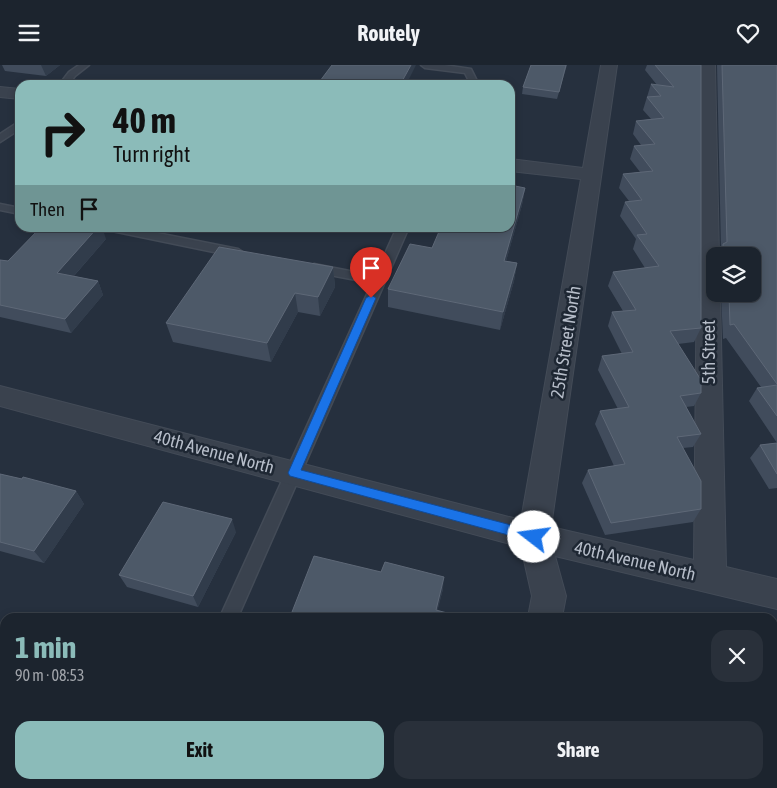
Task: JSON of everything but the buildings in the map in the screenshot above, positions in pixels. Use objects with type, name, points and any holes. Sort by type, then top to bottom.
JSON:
[{"type":"street","name":"25th Street North","points":[[546,613],[549,595],[534,537],[610,65]]},
{"type":"street","name":"5th Street","points":[[707,65],[710,579]]},
{"type":"street","points":[[0,91],[15,94]]},
{"type":"street","points":[[515,166],[593,175]]},
{"type":"street","name":"40th Avenue North","points":[[0,396],[534,537],[777,594]]},
{"type":"lane","points":[[67,80],[72,73],[85,65]]},
{"type":"lane","points":[[425,65],[468,71],[472,80]]},
{"type":"lane","points":[[0,139],[15,127]]},
{"type":"lane","points":[[0,207],[15,210]]},
{"type":"lane","points":[[132,232],[253,256]]},
{"type":"lane","points":[[232,613],[401,232]]},
{"type":"lane","points":[[301,265],[379,281]]},
{"type":"route","points":[[371,298],[294,473],[534,537]]}]
